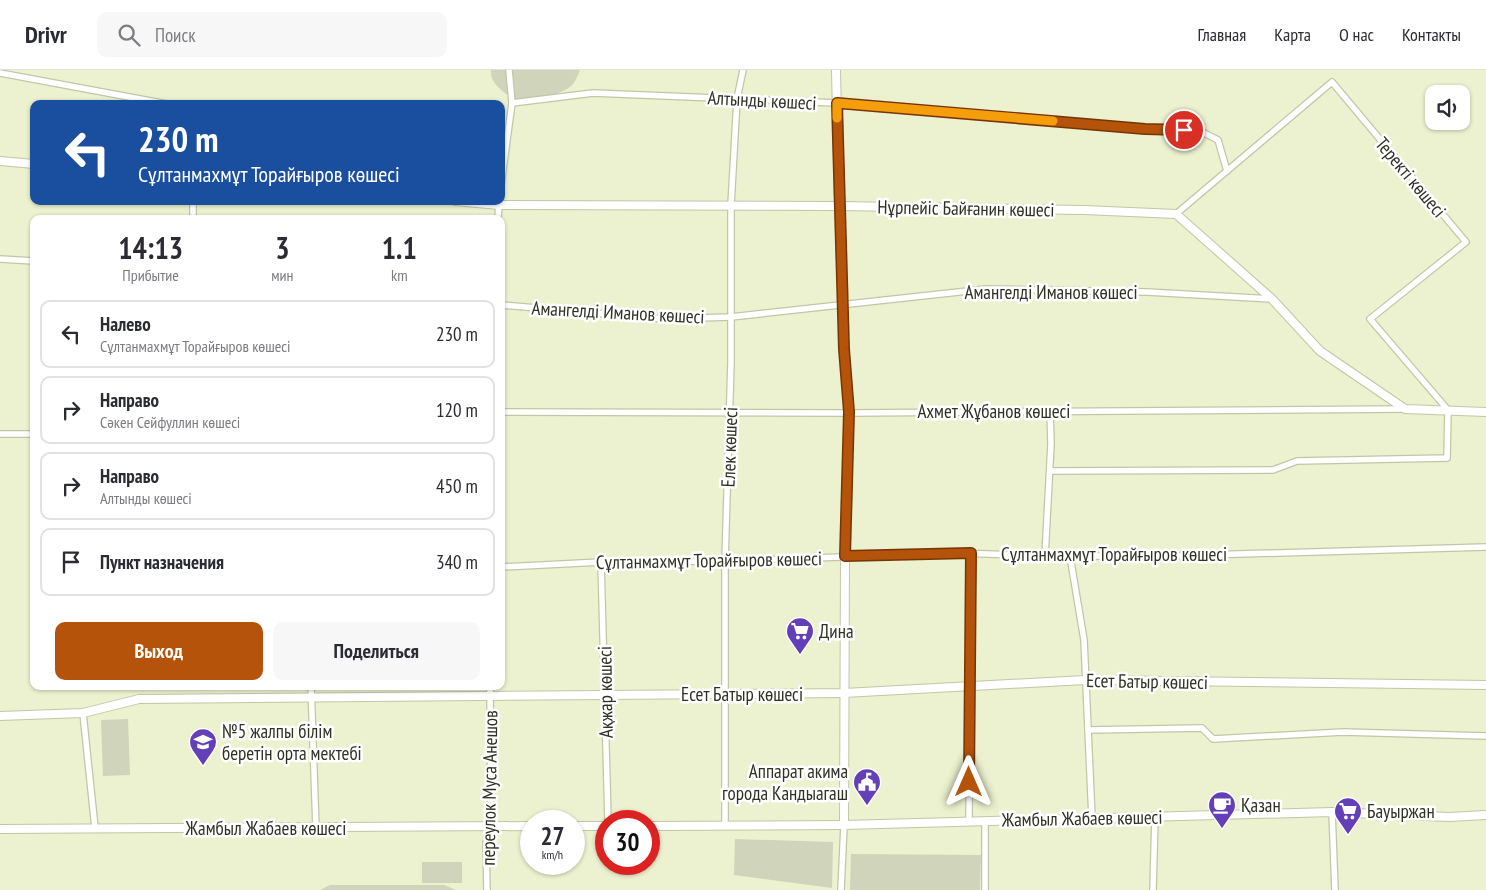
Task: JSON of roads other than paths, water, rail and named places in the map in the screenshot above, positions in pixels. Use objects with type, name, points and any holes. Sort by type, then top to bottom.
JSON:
[{"type":"street","points":[[505,155],[512,103],[509,70]]},
{"type":"street","name":"Елек көшесі","points":[[724,825],[725,561],[731,411],[731,205],[737,99],[743,70]]},
{"type":"street","points":[[836,70],[839,206],[849,412],[845,556],[844,825],[841,890]]},
{"type":"street","points":[[0,73],[145,100]]},
{"type":"street","name":"Теректі көшесі","points":[[1176,214],[1332,82],[1466,242],[1370,319],[1448,410]]},
{"type":"street","name":"Алтынды көшесі","points":[[512,103],[593,93],[837,103],[1145,129],[1174,131],[1194,128],[1218,140],[1227,170]]},
{"type":"street","points":[[0,161],[30,164]]},
{"type":"street","name":"Нұрпейіс Байғанин көшесі","points":[[505,203],[839,206],[1084,210],[1176,214]]},
{"type":"street","points":[[1176,214],[1272,299],[1320,351],[1405,409]]},
{"type":"street","points":[[0,259],[30,261]]},
{"type":"street","name":"Амангелді Иманов көшесі","points":[[505,305],[664,319],[731,317],[986,289],[1147,292],[1272,299]]},
{"type":"street","name":"Ахмет Жұбанов көшесі","points":[[505,412],[1405,409],[1486,412]]},
{"type":"street","points":[[1045,556],[1050,471],[1050,410]]},
{"type":"street","points":[[1050,471],[1273,470],[1297,461],[1447,458],[1448,410]]},
{"type":"street","points":[[0,434],[30,434]]},
{"type":"street","name":"Сұлтанмахмұт Торайғыров көшесі","points":[[505,567],[601,562],[725,561],[971,553],[1045,556],[1171,556],[1486,547]]},
{"type":"street","points":[[969,821],[971,553]]},
{"type":"street","points":[[1070,556],[1084,640],[1092,818]]},
{"type":"street","name":"Ақжар көшесі","points":[[601,562],[608,810]]},
{"type":"street","name":"Есет Батыр көшесі","points":[[0,716],[83,712],[139,699],[844,693],[1085,680],[1486,685]]},
{"type":"street","points":[[311,690],[316,828]]},
{"type":"street","name":"переулок Муса Анешов","points":[[487,890],[486,842],[491,827],[490,690]]},
{"type":"street","points":[[83,712],[95,828]]},
{"type":"street","points":[[1088,730],[1202,728],[1213,739],[1343,732],[1486,736]]},
{"type":"street","points":[[1332,812],[1334,890]]},
{"type":"street","name":"Жамбыл Жабаев көшесі","points":[[660,826],[844,825],[1332,812],[1449,817],[1486,815]]},
{"type":"street","points":[[1153,890],[1155,817]]},
{"type":"street","points":[[985,821],[985,890]]},
{"type":"street","name":"Жамбыл Жабаев көшесі","points":[[0,830],[520,826]]},
{"type":"place","name":"Дина","points":[[800,655]]},
{"type":"place","name":"№5 жалпы білім беретін орта мектебі","points":[[203,766]]},
{"type":"place","name":"Аппарат акима города Кандыагаш","points":[[867,806]]},
{"type":"place","name":"Қазан","points":[[1222,829]]},
{"type":"place","name":"Бауыржан","points":[[1348,835]]}]
